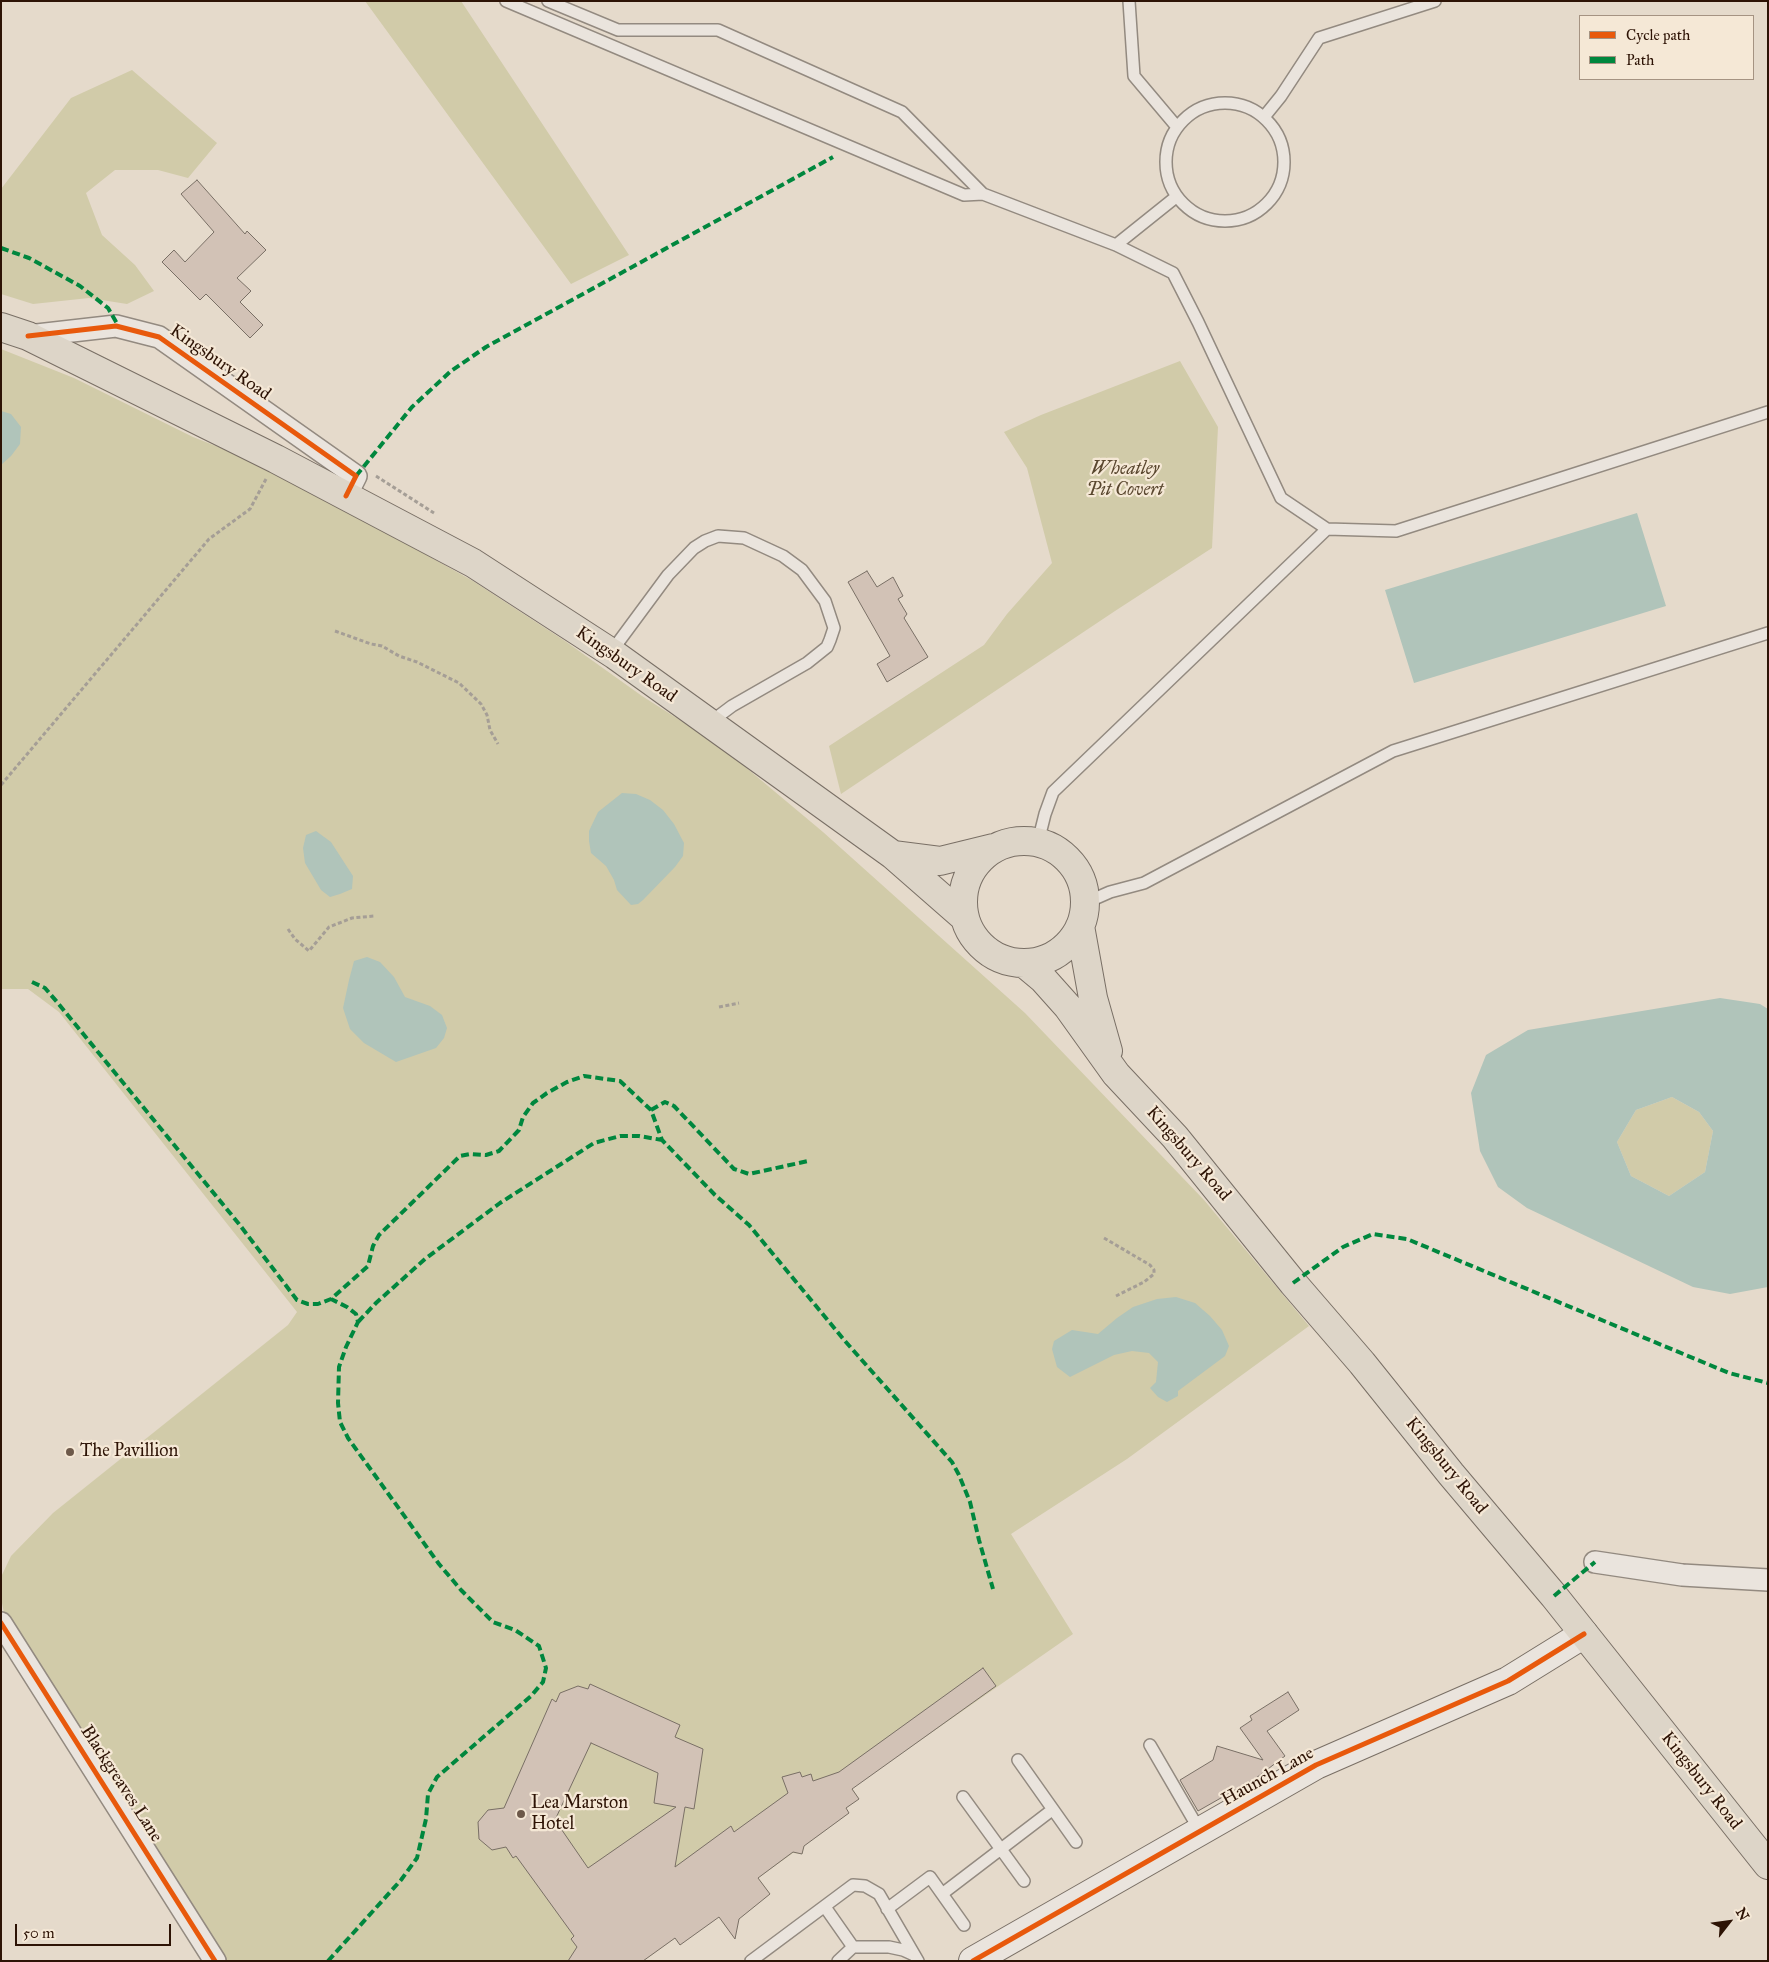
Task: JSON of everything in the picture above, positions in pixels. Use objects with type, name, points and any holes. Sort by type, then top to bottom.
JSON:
[{"type":"main road","name":"Kingsbury Road","points":[[1,327],[28,336],[276,459],[473,563],[615,655],[893,855],[965,918]]},
{"type":"main road","name":"Kingsbury Road","points":[[893,855],[940,861],[1015,841],[1038,842],[1058,850],[1073,864],[1082,883],[1083,915],[1093,998],[1102,1035],[1116,1074]]},
{"type":"main road","name":"Kingsbury Road","points":[[993,848],[976,863],[965,884],[962,907],[969,929],[983,948],[1002,960],[1025,964],[1048,958],[1068,945],[1083,915]]},
{"type":"main road","name":"Kingsbury Road","points":[[1025,964],[1043,979],[1068,1008],[1116,1074],[1175,1136],[1268,1249],[1293,1283],[1362,1363],[1584,1634],[1768,1865]]},
{"type":"street","name":"Kingsbury Road","points":[[28,336],[116,326],[160,337],[356,476],[346,496]]},
{"type":"street","points":[[1595,1562],[1682,1575],[1768,1580]]},
{"type":"street","name":"Blackgreaves Lane","points":[[1,1623],[216,1961]]},
{"type":"street","name":"Haunch Lane","points":[[973,1961],[1316,1765],[1508,1680],[1584,1634]]},
{"type":"lane","points":[[506,1],[964,195],[983,194],[1116,245],[1173,273],[1198,322],[1280,498],[1327,529],[1396,531],[1768,412]]},
{"type":"lane","points":[[548,1],[618,30],[718,30],[902,112],[983,194]]},
{"type":"lane","points":[[1129,1],[1134,76],[1177,127]]},
{"type":"lane","points":[[1264,117],[1281,96],[1320,38],[1435,1]]},
{"type":"lane","points":[[1218,103],[1234,103],[1250,108],[1264,117],[1276,133],[1283,152],[1284,172],[1277,190],[1265,206],[1248,217],[1229,222],[1209,220],[1190,211],[1176,197],[1169,184],[1166,162],[1169,140],[1177,127],[1188,115],[1202,107],[1218,103]]},
{"type":"lane","points":[[1116,245],[1176,197]]},
{"type":"lane","points":[[1038,842],[1053,792],[1327,529]]},
{"type":"lane","points":[[615,655],[617,644],[668,575],[694,548],[705,541],[718,536],[744,538],[783,556],[802,570],[825,601],[834,628],[830,640],[827,647],[813,658],[732,706],[716,718],[711,725]]},
{"type":"lane","points":[[1083,915],[1110,892],[1144,883],[1393,750],[1768,633]]},
{"type":"lane","points":[[1150,1745],[1200,1831]]},
{"type":"lane","points":[[1018,1760],[1076,1842]]},
{"type":"lane","points":[[963,1797],[1024,1881]]},
{"type":"lane","points":[[942,1894],[1052,1810]]},
{"type":"lane","points":[[887,1909],[930,1876],[964,1925]]},
{"type":"lane","points":[[753,1960],[853,1885],[865,1886],[879,1894],[916,1958]]},
{"type":"lane","points":[[825,1906],[853,1947]]},
{"type":"lane","points":[[838,1961],[853,1947],[889,1947],[903,1950],[916,1958]]},
{"type":"path","points":[[1,785],[209,539],[250,509],[276,459]]},
{"type":"path","points":[[335,631],[370,644],[382,646],[399,656],[416,662],[459,683],[481,704],[487,715],[490,730],[498,744]]},
{"type":"path","points":[[288,929],[295,939],[309,950],[329,927],[352,918],[374,916]]},
{"type":"path","points":[[719,1007],[739,1003]]},
{"type":"path","points":[[1104,1238],[1150,1265],[1154,1270],[1154,1274],[1144,1282],[1116,1296]]},
{"type":"green space","points":[[365,1],[461,1],[629,255],[571,284]]},
{"type":"green space","points":[[132,70],[217,143],[188,178],[158,170],[115,170],[86,193],[102,235],[135,265],[154,291],[127,304],[89,298],[33,304],[1,294],[1,189],[71,98]]},
{"type":"green space","points":[[1,349],[74,378],[193,437],[282,472],[473,581],[565,641],[642,696],[719,745],[823,832],[1025,1013],[1204,1200],[1309,1326],[1127,1459],[1011,1534],[1073,1634],[852,1788],[859,1799],[846,1808],[849,1813],[804,1846],[802,1854],[793,1853],[758,1878],[770,1894],[739,1919],[737,1929],[726,1927],[710,1905],[707,1925],[680,1945],[675,1938],[643,1961],[226,1961],[4,1613],[1,1598],[1,1577],[11,1556],[53,1513],[288,1325],[297,1312],[59,1012],[28,989],[1,989]]},
{"type":"green space","name":"Wheatley Pit Covert","points":[[1180,361],[1218,427],[1212,548],[841,794],[829,746],[984,645],[1007,614],[1052,563],[1027,468],[1004,432],[1041,415]]},
{"type":"green space","points":[[1672,1097],[1699,1112],[1713,1131],[1705,1172],[1669,1196],[1631,1176],[1617,1142],[1636,1110]]},
{"type":"shaded area","points":[[1,411],[11,414],[21,427],[20,444],[1,465]]},
{"type":"shaded area","points":[[1637,513],[1666,606],[1414,683],[1385,590]]},
{"type":"shaded area","points":[[622,793],[636,794],[650,800],[663,810],[674,824],[684,843],[683,856],[675,867],[643,900],[638,904],[631,905],[617,890],[606,866],[591,853],[589,841],[589,831],[598,812]]},
{"type":"shaded area","points":[[316,831],[331,842],[353,876],[352,889],[330,897],[321,890],[305,863],[303,848],[306,835]]},
{"type":"shaded area","points":[[367,957],[380,962],[394,977],[405,997],[430,1006],[442,1015],[447,1028],[444,1038],[436,1048],[396,1062],[364,1043],[350,1029],[343,1008],[349,980],[354,961]]},
{"type":"shaded area","points":[[1720,998],[1760,1004],[1768,1009],[1768,1287],[1730,1294],[1693,1287],[1527,1208],[1498,1187],[1480,1151],[1471,1093],[1486,1055],[1528,1030]],"holes":[[[1672,1097],[1699,1112],[1713,1131],[1705,1172],[1669,1196],[1631,1176],[1617,1142],[1636,1110]]]},
{"type":"shaded area","points":[[1176,1297],[1195,1303],[1210,1316],[1222,1330],[1229,1346],[1225,1356],[1178,1391],[1178,1396],[1167,1402],[1158,1397],[1150,1388],[1156,1382],[1158,1362],[1149,1353],[1132,1351],[1114,1355],[1070,1377],[1057,1367],[1052,1349],[1054,1341],[1072,1330],[1098,1334],[1133,1307],[1157,1299]]},
{"type":"building","points":[[197,180],[245,234],[247,231],[266,250],[237,278],[251,291],[240,302],[263,325],[250,338],[206,294],[200,300],[162,262],[174,250],[185,262],[214,232],[181,194]]},
{"type":"building","points":[[867,571],[877,587],[893,577],[903,596],[898,599],[907,614],[904,618],[928,657],[887,682],[877,664],[890,656],[848,582]]},
{"type":"building","name":"Lea Marston Hotel","points":[[983,1668],[996,1686],[852,1789],[859,1799],[846,1808],[849,1813],[804,1846],[802,1854],[793,1852],[758,1878],[770,1894],[739,1919],[735,1939],[719,1917],[680,1945],[675,1938],[643,1961],[568,1961],[577,1947],[571,1939],[574,1936],[516,1856],[513,1858],[506,1847],[492,1850],[479,1839],[478,1822],[488,1810],[504,1808],[552,1699],[556,1702],[560,1693],[578,1686],[588,1689],[590,1684],[680,1725],[675,1737],[703,1749],[694,1809],[685,1807],[675,1867],[731,1826],[734,1832],[788,1793],[782,1777],[800,1772],[802,1777],[811,1774],[813,1781],[839,1772]],"holes":[[[591,1743],[658,1773],[654,1803],[676,1807],[588,1868],[555,1820]]]},
{"type":"building","points":[[1288,1692],[1299,1710],[1267,1731],[1285,1756],[1256,1778],[1198,1811],[1180,1780],[1213,1760],[1217,1746],[1263,1760],[1240,1728],[1252,1720],[1250,1716]]},
{"type":"marked path","points":[[356,476],[412,407],[451,371],[486,347],[833,157]]},
{"type":"marked path","points":[[1,248],[29,258],[80,286],[108,308],[119,327]]},
{"type":"marked path","points":[[32,982],[45,988],[239,1224],[297,1300],[308,1304],[318,1304],[331,1299],[368,1266],[373,1246],[379,1235],[460,1156],[470,1154],[486,1155],[499,1151],[519,1130],[523,1117],[533,1103],[567,1082],[584,1076],[620,1081],[651,1110],[662,1140],[715,1195],[749,1225],[845,1341],[952,1462],[970,1502],[993,1589]]},
{"type":"marked path","points":[[651,1110],[665,1102],[674,1106],[734,1169],[749,1174],[808,1161]]},
{"type":"marked path","points":[[358,1322],[376,1303],[425,1259],[500,1203],[594,1143],[620,1136],[639,1136],[662,1140]]},
{"type":"marked path","points":[[1293,1283],[1343,1247],[1373,1234],[1407,1239],[1729,1373],[1768,1383]]},
{"type":"marked path","points":[[328,1961],[401,1880],[417,1858],[426,1819],[428,1794],[437,1777],[531,1696],[543,1682],[546,1668],[539,1646],[515,1630],[493,1622],[461,1590],[439,1564],[348,1438],[340,1422],[338,1403],[339,1367],[358,1322],[356,1314],[331,1299]]},
{"type":"marked path","points":[[1554,1596],[1595,1562]]},
{"type":"cycle path","points":[[28,336],[116,326],[159,337],[356,476],[346,496]]},
{"type":"cycle path","points":[[1,1623],[215,1961]]},
{"type":"cycle path","points":[[973,1961],[1316,1765],[1508,1681],[1584,1634]]},
{"type":"place","name":"The Pavillion","points":[[70,1452]]},
{"type":"place","name":"Lea Marston Hotel","points":[[521,1814]]}]
